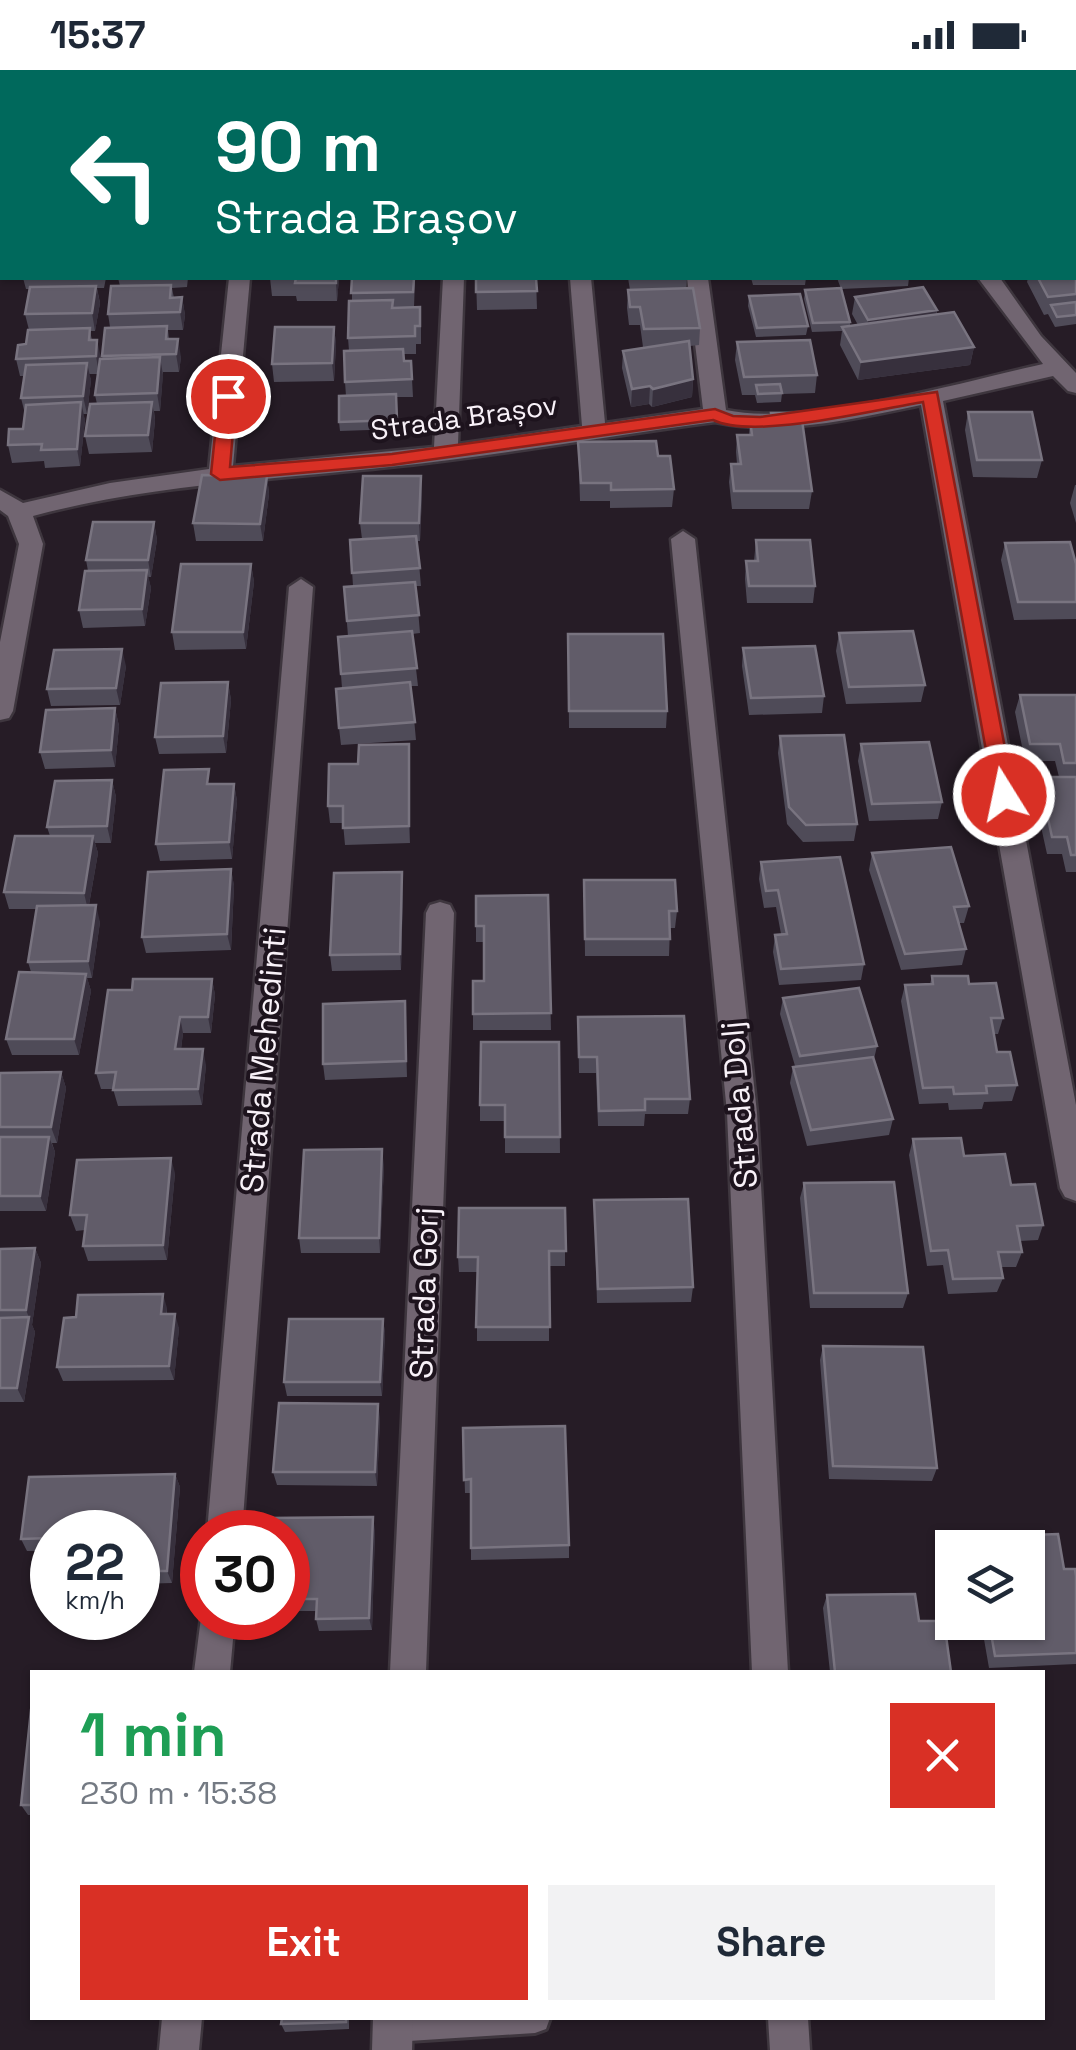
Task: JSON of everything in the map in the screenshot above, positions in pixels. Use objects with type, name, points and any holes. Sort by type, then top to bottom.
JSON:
[{"type":"street","points":[[220,474],[239,280]]},
{"type":"street","points":[[446,452],[453,280]]},
{"type":"street","points":[[580,280],[594,429]]},
{"type":"street","points":[[697,280],[715,415]]},
{"type":"street","points":[[990,280],[1015,318],[1076,386]]},
{"type":"street","name":"Strada Brașov","points":[[10,505],[220,474],[446,452],[715,415],[730,422],[760,422],[930,396],[1057,368]]},
{"type":"street","points":[[930,396],[1076,1188]]},
{"type":"street","points":[[0,711],[31,559],[28,530],[10,505]]},
{"type":"street","name":"Strada Dolj","points":[[683,539],[742,1113],[770,1670]]},
{"type":"street","name":"Strada Mehedinti","points":[[226,1510],[301,587]]},
{"type":"street","name":"Strada Gorj","points":[[408,1670],[440,913]]},
{"type":"street","points":[[212,1670],[215,1640]]},
{"type":"street","points":[[179,2050],[182,2020]]},
{"type":"street","points":[[788,2020],[790,2050]]},
{"type":"lane","points":[[393,2032],[514,2020]]},
{"type":"building","points":[[296,280],[336,280],[336,283],[295,283]]},
{"type":"building","points":[[352,280],[414,280],[413,292],[351,293]]},
{"type":"building","points":[[476,280],[536,280],[537,291],[476,292]]},
{"type":"building","points":[[1039,280],[1076,280],[1076,294],[1048,297]]},
{"type":"building","points":[[171,285],[170,298],[182,297],[180,312],[108,314],[111,286]]},
{"type":"building","points":[[96,286],[92,313],[25,314],[30,287]]},
{"type":"building","points":[[923,287],[937,310],[868,320],[855,297]]},
{"type":"building","points":[[693,288],[700,328],[644,329],[640,307],[630,307],[628,290]]},
{"type":"building","points":[[841,288],[850,322],[813,323],[805,290]]},
{"type":"building","points":[[800,294],[808,326],[757,328],[749,296]]},
{"type":"building","points":[[393,300],[392,308],[420,307],[420,326],[415,326],[415,336],[348,338],[349,301]]},
{"type":"building","points":[[1076,302],[1076,315],[1057,317],[1051,305]]},
{"type":"building","points":[[954,312],[974,347],[861,362],[842,327]]},
{"type":"building","points":[[167,326],[166,339],[178,339],[176,354],[102,356],[105,328]]},
{"type":"building","points":[[275,327],[334,327],[332,363],[272,364]]},
{"type":"building","points":[[90,328],[89,340],[97,340],[96,356],[16,359],[18,345],[26,344],[28,330]]},
{"type":"building","points":[[810,340],[817,375],[744,377],[737,342]]},
{"type":"building","points":[[689,341],[693,379],[653,389],[632,389],[623,351]]},
{"type":"building","points":[[403,349],[404,361],[411,361],[412,379],[345,382],[344,351]]},
{"type":"building","points":[[160,357],[157,393],[95,395],[100,359]]},
{"type":"building","points":[[87,363],[83,396],[21,398],[26,365]]},
{"type":"building","points":[[780,384],[782,393],[758,394],[756,385]]},
{"type":"building","points":[[396,394],[397,420],[339,422],[339,396]]},
{"type":"building","points":[[81,402],[77,449],[41,450],[42,444],[8,445],[9,429],[23,429],[26,405]]},
{"type":"building","points":[[152,402],[148,435],[85,436],[90,404]]},
{"type":"building","points":[[968,412],[1032,412],[1042,460],[977,460]]},
{"type":"building","points":[[771,413],[801,413],[812,491],[734,491],[731,464],[741,464],[737,435],[752,435],[750,420],[772,420]]},
{"type":"building","points":[[656,441],[658,456],[670,456],[674,489],[611,490],[611,483],[581,483],[578,442]]},
{"type":"building","points":[[202,475],[267,476],[260,524],[193,523]]},
{"type":"building","points":[[363,476],[421,476],[419,523],[360,523]]},
{"type":"building","points":[[93,522],[154,522],[148,560],[86,560]]},
{"type":"building","points":[[416,536],[420,568],[352,573],[350,540]]},
{"type":"building","points":[[756,540],[810,540],[815,586],[749,586],[746,561],[758,561]]},
{"type":"building","points":[[1070,542],[1076,564],[1076,602],[1018,602],[1005,543]]},
{"type":"building","points":[[181,564],[251,564],[243,632],[172,632]]},
{"type":"building","points":[[147,570],[142,609],[79,610],[85,571]]},
{"type":"building","points":[[415,582],[419,615],[347,621],[344,587]]},
{"type":"building","points":[[412,631],[417,668],[341,674],[338,637]]},
{"type":"building","points":[[913,631],[925,685],[849,687],[839,633]]},
{"type":"building","points":[[568,634],[663,634],[667,711],[569,711]]},
{"type":"building","points":[[815,646],[824,696],[751,698],[743,648]]},
{"type":"building","points":[[122,649],[116,688],[47,689],[54,650]]},
{"type":"building","points":[[228,682],[223,736],[155,737],[161,683]]},
{"type":"building","points":[[410,682],[415,722],[339,728],[336,689]]},
{"type":"building","points":[[1020,695],[1076,695],[1076,763],[1064,763],[1060,744],[1030,744]]},
{"type":"building","points":[[115,708],[111,750],[40,752],[46,710]]},
{"type":"building","points":[[844,735],[857,824],[806,825],[789,807],[780,736]]},
{"type":"building","points":[[929,742],[942,802],[872,804],[861,744]]},
{"type":"building","points":[[409,744],[409,826],[343,828],[343,806],[328,806],[329,764],[358,764],[359,745]]},
{"type":"building","points":[[209,769],[207,784],[234,784],[229,842],[156,844],[164,770]]},
{"type":"building","points":[[1039,777],[1076,777],[1076,855],[1071,855],[1067,837],[1052,837]]},
{"type":"building","points":[[112,780],[107,826],[47,827],[55,781]]},
{"type":"building","points":[[15,836],[93,836],[84,893],[4,892]]},
{"type":"building","points":[[951,847],[969,906],[954,907],[966,949],[905,954],[872,853]]},
{"type":"building","points":[[840,857],[864,964],[781,969],[775,935],[787,934],[778,890],[766,891],[761,862]]},
{"type":"building","points":[[231,869],[227,934],[142,937],[148,872]]},
{"type":"building","points":[[402,872],[400,954],[330,955],[334,873]]},
{"type":"building","points":[[584,880],[675,880],[677,911],[669,911],[670,939],[585,939]]},
{"type":"building","points":[[548,895],[551,1013],[473,1014],[473,981],[484,981],[484,926],[476,926],[476,896]]},
{"type":"building","points":[[96,905],[88,961],[28,962],[37,906]]},
{"type":"building","points":[[19,972],[86,974],[74,1039],[6,1039]]},
{"type":"building","points":[[932,976],[968,976],[969,984],[996,983],[1003,1018],[991,1018],[997,1052],[1010,1052],[1017,1085],[986,1086],[987,1093],[954,1094],[953,1087],[923,1088],[905,985],[933,984]]},
{"type":"building","points":[[133,979],[212,979],[208,1017],[180,1017],[175,1049],[203,1049],[198,1089],[113,1090],[116,1072],[96,1073],[108,990],[132,990]]},
{"type":"building","points":[[859,988],[877,1046],[800,1056],[783,998]]},
{"type":"building","points":[[405,1001],[406,1061],[323,1064],[323,1004]]},
{"type":"building","points":[[684,1016],[690,1099],[645,1099],[645,1110],[599,1111],[597,1057],[579,1057],[578,1017]]},
{"type":"building","points":[[481,1042],[559,1042],[560,1137],[505,1137],[505,1105],[480,1105]]},
{"type":"building","points":[[873,1057],[893,1119],[811,1130],[793,1067]]},
{"type":"building","points":[[61,1072],[51,1127],[0,1127],[0,1073]]},
{"type":"building","points":[[0,1137],[49,1137],[40,1196],[0,1196]]},
{"type":"building","points":[[961,1138],[964,1156],[1005,1154],[1011,1185],[1035,1184],[1043,1225],[1017,1226],[1022,1252],[998,1252],[1003,1278],[953,1279],[948,1250],[931,1251],[913,1139]]},
{"type":"building","points":[[382,1149],[379,1238],[299,1238],[304,1150]]},
{"type":"building","points":[[171,1158],[163,1245],[83,1246],[87,1215],[70,1215],[77,1160]]},
{"type":"building","points":[[894,1182],[908,1293],[814,1293],[804,1183]]},
{"type":"building","points":[[688,1199],[693,1287],[598,1289],[594,1200]]},
{"type":"building","points":[[459,1208],[565,1208],[566,1251],[549,1251],[550,1327],[476,1327],[478,1257],[458,1257]]},
{"type":"building","points":[[35,1248],[26,1310],[0,1310],[0,1249]]},
{"type":"building","points":[[163,1294],[161,1314],[175,1314],[169,1366],[57,1367],[64,1318],[76,1317],[78,1295]]},
{"type":"building","points":[[29,1317],[17,1388],[0,1388],[0,1318]]},
{"type":"building","points":[[289,1319],[383,1319],[380,1382],[284,1382]]},
{"type":"building","points":[[823,1346],[923,1347],[937,1468],[833,1466]]},
{"type":"building","points":[[279,1403],[378,1404],[375,1472],[273,1472]]},
{"type":"building","points":[[565,1426],[569,1545],[471,1548],[471,1479],[464,1480],[463,1428]]},
{"type":"building","points":[[175,1474],[167,1571],[160,1571],[160,1510],[30,1510],[30,1539],[21,1539],[29,1477]]},
{"type":"building","points":[[373,1517],[369,1618],[316,1619],[317,1599],[310,1599],[310,1518]]},
{"type":"building","points":[[1045,1534],[1058,1534],[1064,1569],[1075,1569],[1076,1653],[995,1656],[992,1640],[1045,1640]]},
{"type":"building","points":[[915,1594],[919,1621],[935,1621],[935,1640],[947,1640],[951,1670],[835,1670],[827,1595]]},
{"type":"building","points":[[30,1720],[30,1805],[21,1805]]},
{"type":"building","points":[[282,2020],[346,2020],[346,2022],[281,2024]]},
{"type":"route","points":[[228,396],[220,474],[392,460],[715,415],[730,422],[760,422],[930,396],[1004,795]]}]
